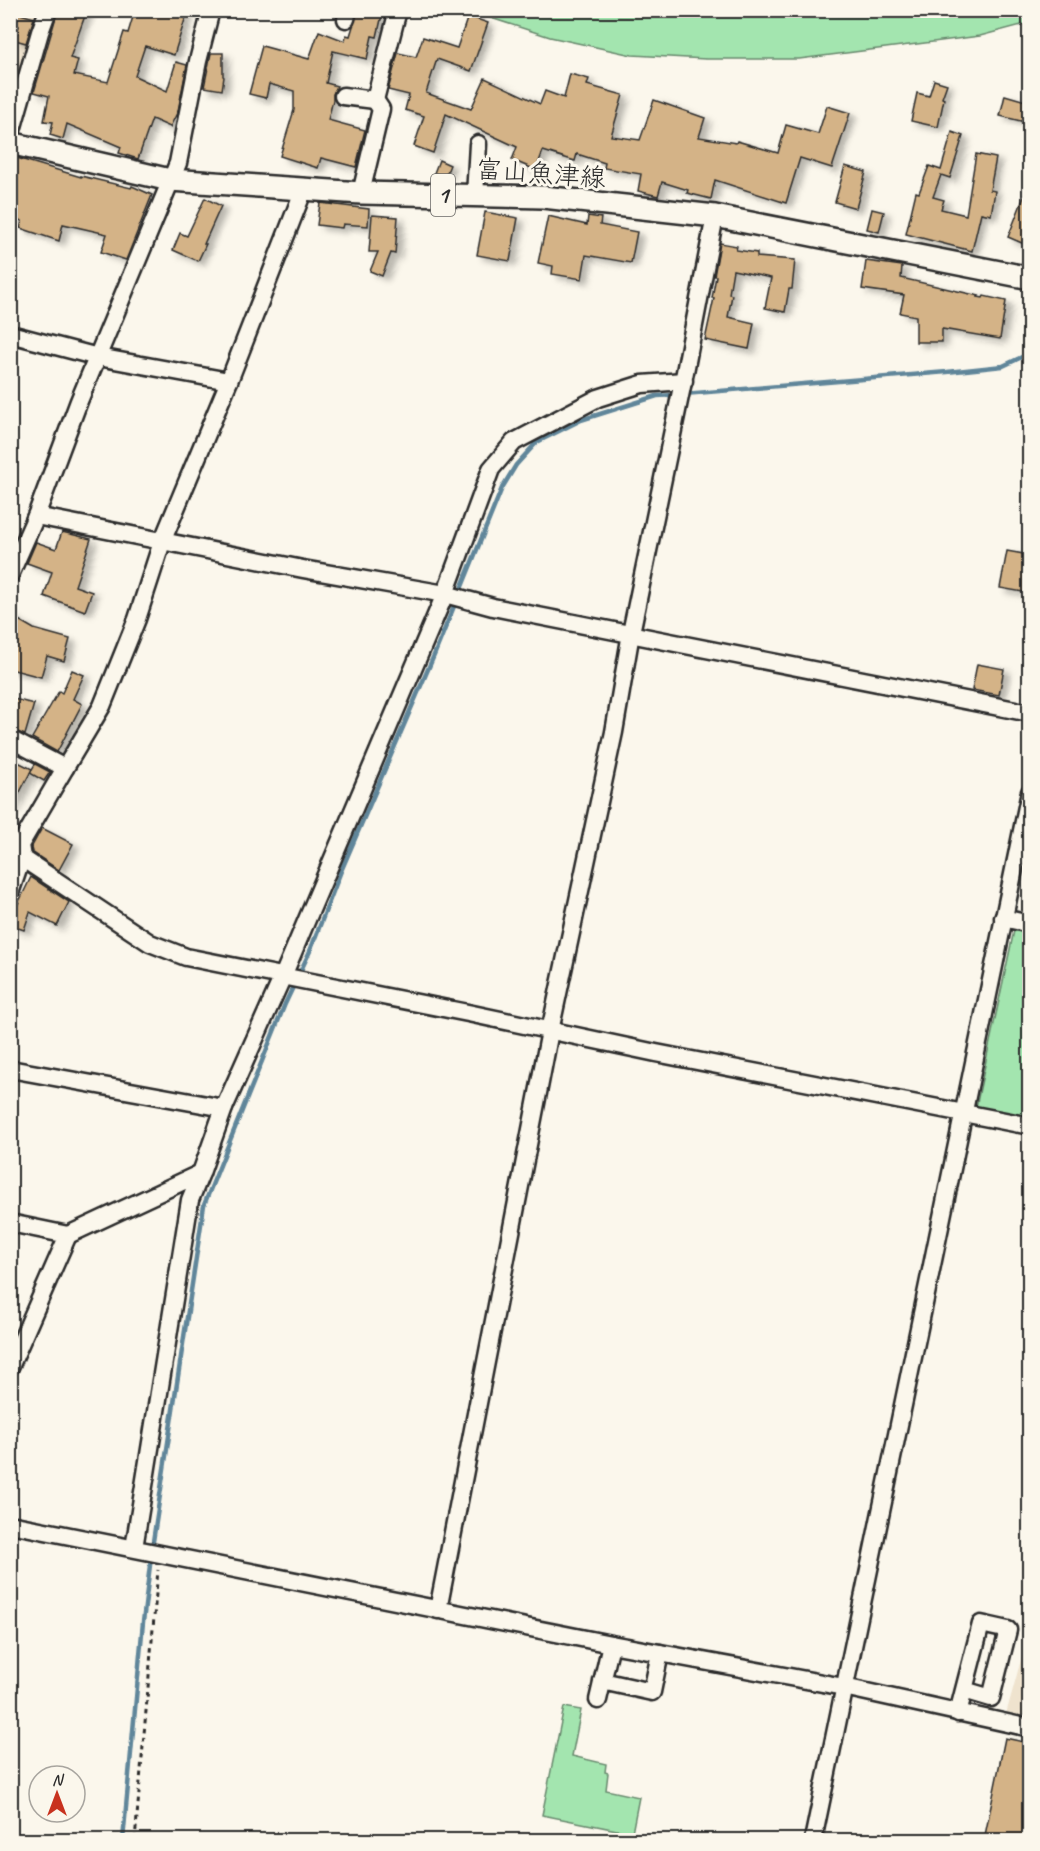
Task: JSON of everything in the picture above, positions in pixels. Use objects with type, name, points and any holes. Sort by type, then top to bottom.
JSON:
[{"type":"main road","name":"富山魚津線","points":[[10,143],[170,180],[361,193],[543,197],[715,216],[1029,278]]},
{"type":"street","points":[[10,137],[48,10]]},
{"type":"street","points":[[10,575],[178,163],[198,61],[211,10]]},
{"type":"street","points":[[361,193],[381,109],[375,100],[398,10]]},
{"type":"street","points":[[343,96],[375,100]]},
{"type":"street","points":[[475,196],[478,144]]},
{"type":"street","points":[[10,893],[16,853],[102,706],[137,619],[162,542],[229,381],[304,189]]},
{"type":"street","points":[[438,1610],[550,1031],[614,732],[631,633],[684,381],[715,216]]},
{"type":"street","points":[[10,334],[98,357],[229,381]]},
{"type":"street","points":[[134,1548],[190,1200],[224,1108],[283,976],[445,594],[492,469],[514,442],[598,398],[642,384],[684,381]]},
{"type":"street","points":[[36,516],[162,542],[445,594],[493,607],[1029,713]]},
{"type":"street","points":[[10,739],[29,747],[64,768]]},
{"type":"street","points":[[813,1840],[1029,792]]},
{"type":"street","points":[[16,853],[150,943],[186,957],[1029,1126]]},
{"type":"street","points":[[1003,918],[1029,924]]},
{"type":"street","points":[[10,1069],[224,1108]]},
{"type":"street","points":[[10,1223],[68,1235],[201,1173]]},
{"type":"street","points":[[10,1368],[68,1235]]},
{"type":"street","points":[[10,1524],[610,1644],[844,1687],[1029,1728]]},
{"type":"street","points":[[598,1700],[610,1644]]},
{"type":"street","points":[[602,1681],[652,1692],[660,1653]]},
{"type":"street","points":[[958,1713],[964,1690]]},
{"type":"path","points":[[135,1840],[160,1553]]},
{"type":"shaded area","points":[[11,11],[41,11],[11,112]]},
{"type":"shaded area","points":[[1029,1631],[1029,1719],[1006,1714]]},
{"type":"green space","points":[[1029,10],[1029,23],[980,36],[799,59],[706,59],[632,55],[550,37],[469,11]]},
{"type":"green space","points":[[1015,926],[1029,929],[1029,1119],[976,1107]]},
{"type":"green space","points":[[564,1707],[581,1710],[572,1756],[606,1764],[605,1772],[608,1773],[606,1790],[639,1797],[632,1833],[542,1815]]},
{"type":"building","points":[[58,10],[87,10],[70,58],[78,60],[74,75],[108,82],[124,32],[128,33],[135,10],[155,14],[156,10],[179,10],[187,13],[174,55],[145,46],[135,76],[167,91],[176,62],[187,65],[178,111],[170,127],[152,119],[138,159],[119,153],[121,147],[67,124],[63,139],[50,135],[53,122],[44,121],[49,96],[34,92]]},
{"type":"building","points":[[358,10],[382,15],[377,37],[372,36],[367,59],[333,51],[326,83],[337,86],[333,94],[328,120],[365,130],[356,167],[321,158],[318,168],[280,156],[294,110],[294,91],[269,84],[266,98],[249,94],[262,46],[309,59],[319,31],[345,41],[346,35],[350,36]]},
{"type":"building","points":[[10,11],[34,18],[26,43],[15,40],[19,26],[10,24]]},
{"type":"building","points":[[468,16],[488,23],[471,71],[437,59],[426,93],[471,109],[485,78],[540,104],[545,91],[564,98],[570,74],[589,79],[587,85],[623,95],[611,136],[640,140],[654,100],[705,118],[699,137],[736,143],[737,141],[778,153],[786,125],[818,134],[827,106],[850,113],[832,168],[800,158],[786,203],[715,180],[711,199],[687,193],[688,190],[662,182],[658,196],[638,191],[641,174],[604,168],[605,163],[577,154],[575,161],[543,151],[536,170],[512,160],[517,147],[446,114],[433,153],[414,146],[424,116],[405,110],[409,95],[388,90],[398,53],[416,57],[423,37],[457,48]]},
{"type":"building","points":[[211,53],[223,53],[222,90],[204,87]]},
{"type":"building","points":[[934,80],[947,84],[942,98],[944,99],[938,127],[911,121],[917,93],[929,96]]},
{"type":"building","points":[[1005,95],[1029,102],[1029,123],[1000,116]]},
{"type":"building","points":[[952,132],[963,136],[950,178],[941,175],[933,197],[944,200],[941,209],[966,215],[976,154],[996,158],[990,190],[995,191],[991,215],[981,213],[972,251],[906,234],[916,192],[919,193],[929,166],[941,170]]},
{"type":"building","points":[[10,156],[81,177],[131,188],[132,186],[152,195],[126,260],[101,252],[107,234],[63,224],[59,241],[20,228],[22,221],[10,217]]},
{"type":"building","points":[[439,160],[450,165],[445,177],[434,173]]},
{"type":"building","points":[[845,166],[866,172],[856,208],[835,202]]},
{"type":"building","points":[[1029,184],[1029,246],[1008,237]]},
{"type":"building","points":[[205,198],[221,206],[198,261],[173,250],[180,233],[187,236]]},
{"type":"building","points":[[320,203],[369,209],[368,226],[343,224],[342,228],[317,225]]},
{"type":"building","points":[[872,209],[884,212],[879,232],[867,229]]},
{"type":"building","points":[[485,212],[518,218],[510,261],[477,255]]},
{"type":"building","points":[[372,215],[398,217],[395,254],[391,253],[382,276],[370,271],[378,252],[369,252]]},
{"type":"building","points":[[548,216],[587,225],[588,216],[601,218],[600,225],[637,232],[631,263],[586,255],[582,279],[552,274],[553,266],[538,263]]},
{"type":"building","points":[[720,243],[737,246],[736,250],[757,253],[757,257],[795,260],[792,289],[789,289],[785,312],[765,308],[771,278],[733,270],[728,317],[754,323],[749,349],[705,340],[714,298],[712,298],[716,276],[714,276]]},
{"type":"building","points":[[866,261],[902,266],[901,278],[978,297],[983,298],[984,296],[1006,301],[1000,339],[942,329],[942,342],[916,342],[916,316],[900,313],[904,295],[862,289]]},
{"type":"building","points":[[62,532],[91,539],[75,586],[92,592],[85,611],[44,596],[52,572],[27,563],[36,542],[56,549]]},
{"type":"building","points":[[1007,551],[1029,555],[1029,593],[1000,588]]},
{"type":"building","points":[[10,615],[34,629],[70,639],[64,661],[47,656],[41,677],[10,669]]},
{"type":"building","points":[[977,664],[1004,669],[999,695],[972,690]]},
{"type":"building","points":[[72,670],[84,675],[73,699],[82,704],[57,752],[32,738],[59,691],[62,693]]},
{"type":"building","points":[[10,698],[34,704],[25,735],[10,729]]},
{"type":"building","points":[[10,758],[32,769],[10,811]]},
{"type":"building","points":[[35,764],[50,772],[44,781],[30,773]]},
{"type":"building","points":[[42,828],[73,844],[59,870],[32,852],[31,848]]},
{"type":"building","points":[[31,877],[69,902],[57,926],[30,912],[24,930],[10,925]]},
{"type":"building","points":[[1005,1738],[1029,1743],[1029,1840],[984,1840]]},
{"type":"waterway","points":[[684,394],[1003,366],[1030,351]]},
{"type":"waterway","points":[[152,1548],[204,1205],[285,1004],[310,951],[341,871],[435,653],[502,488],[516,465],[537,442],[581,420],[657,396],[676,395]]},
{"type":"waterway","points":[[123,1840],[151,1557]]}]
